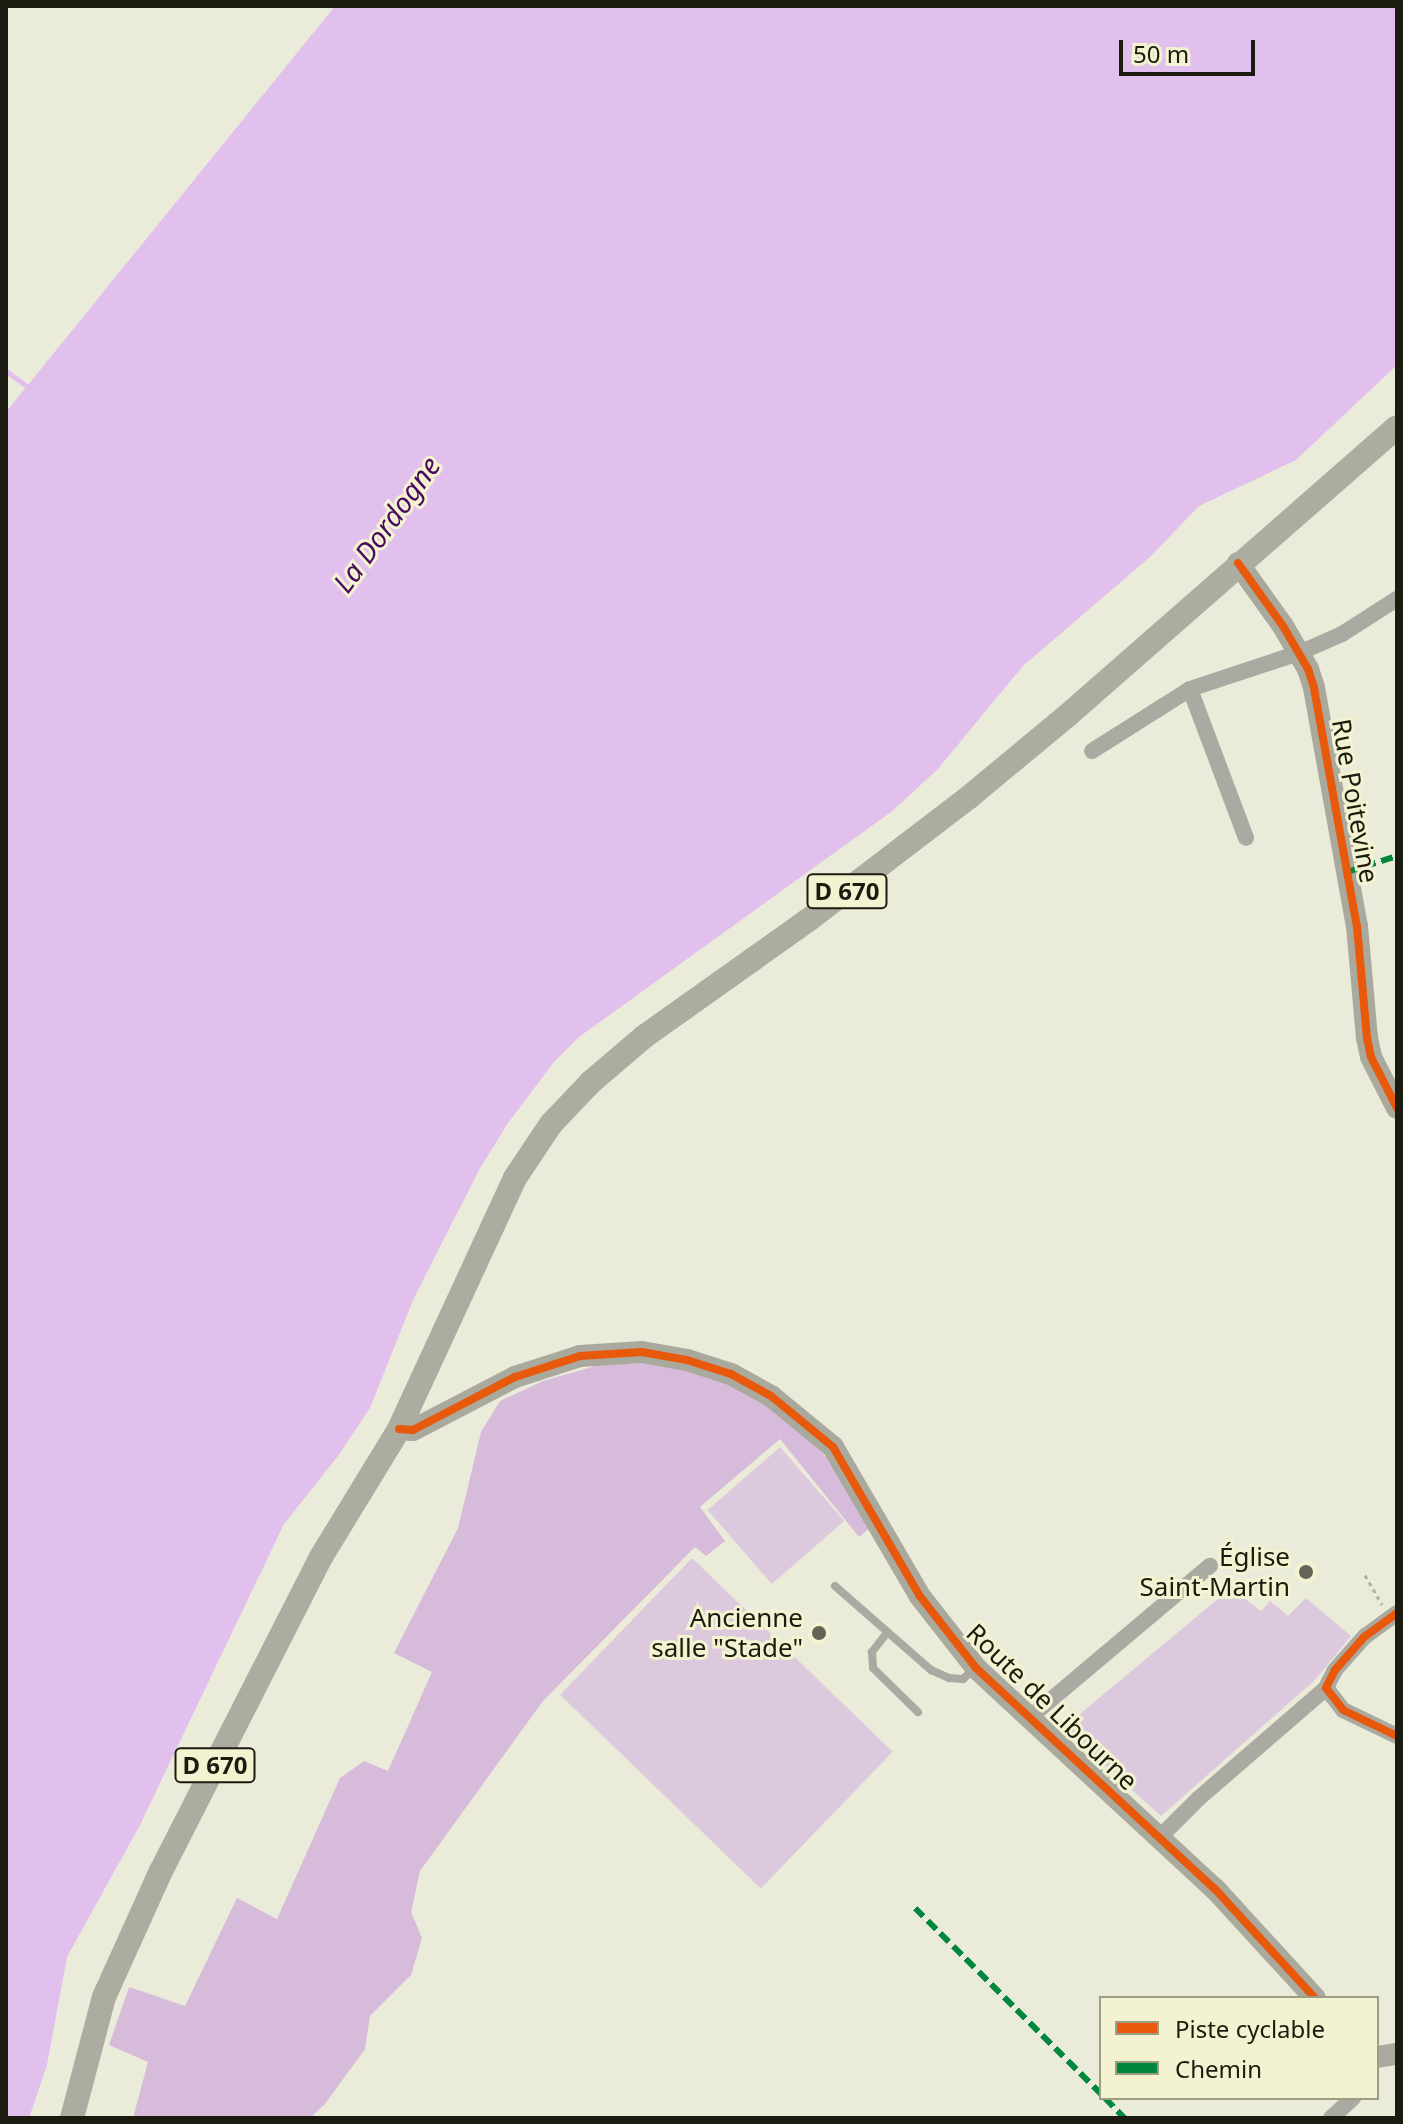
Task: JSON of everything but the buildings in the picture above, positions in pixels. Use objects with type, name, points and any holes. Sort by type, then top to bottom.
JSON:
[{"type":"main road","name":"D 670","points":[[72,2118],[104,1997],[129,1936],[321,1557],[399,1429],[515,1178],[551,1124],[591,1082],[645,1036],[807,921],[968,798],[1068,715],[1397,427]]},
{"type":"street","name":"Rue Poitevine","points":[[1238,563],[1299,653],[1314,688],[1357,926],[1371,1057],[1397,1108]]},
{"type":"street","points":[[1092,751],[1190,689],[1299,653],[1342,634],[1397,599]]},
{"type":"street","points":[[1190,689],[1246,838]]},
{"type":"street","name":"Route de Libourne","points":[[399,1429],[413,1430],[515,1377],[580,1356],[642,1352],[687,1360],[731,1374],[781,1403],[833,1447],[919,1595],[976,1668],[1215,1889],[1313,1996]]},
{"type":"street","points":[[1028,1719],[1210,1566]]},
{"type":"street","points":[[1160,1837],[1209,1789],[1326,1688],[1335,1670],[1365,1636],[1393,1615]]},
{"type":"street","points":[[1326,1688],[1343,1710],[1397,1736]]},
{"type":"street","points":[[1331,2118],[1351,2100]]},
{"type":"lane","points":[[835,1586],[886,1634],[931,1670],[949,1678],[963,1679],[976,1668]]},
{"type":"lane","points":[[886,1634],[872,1652],[873,1668],[918,1712]]},
{"type":"path","points":[[1365,1575],[1393,1615]]},
{"type":"shaded area","points":[[651,1363],[714,1375],[760,1399],[796,1424],[834,1466],[870,1528],[859,1537],[780,1439],[700,1507],[725,1541],[706,1556],[695,1547],[543,1701],[420,1871],[411,1912],[422,1938],[411,1975],[370,2016],[365,2049],[325,2104],[310,2118],[133,2118],[148,2062],[109,2045],[129,1987],[185,2006],[237,1898],[277,1919],[340,1778],[364,1761],[388,1771],[432,1672],[394,1653],[458,1528],[481,1432],[500,1401],[543,1381],[602,1364]]},
{"type":"shaded area","points":[[780,1447],[844,1521],[772,1584],[708,1510]]},
{"type":"shaded area","points":[[692,1558],[893,1752],[761,1888],[560,1695]]},
{"type":"shaded area","points":[[1231,1588],[1261,1611],[1270,1601],[1288,1616],[1306,1598],[1351,1636],[1315,1680],[1161,1816],[1063,1728]]},
{"type":"water","name":"La Dordogne","points":[[335,6],[1397,6],[1397,365],[1296,460],[1199,506],[1151,556],[1023,666],[937,770],[891,812],[579,1037],[554,1062],[508,1123],[479,1170],[413,1300],[370,1408],[338,1456],[284,1524],[140,1825],[67,1957],[47,2065],[29,2118],[6,2118],[6,412]]},
{"type":"waterway","points":[[6,371],[31,389]]},
{"type":"marked path","points":[[1347,872],[1397,856]]},
{"type":"marked path","points":[[915,1908],[1099,2092]]},
{"type":"marked path","points":[[1107,2100],[1124,2118]]},
{"type":"cycle path","points":[[1238,563],[1283,626],[1308,669],[1314,688],[1357,926],[1367,1038],[1371,1057],[1397,1108]]},
{"type":"cycle path","points":[[399,1429],[413,1430],[515,1377],[580,1356],[642,1352],[687,1360],[731,1374],[771,1396],[833,1447],[919,1595],[976,1668],[1215,1889],[1313,1996]]},
{"type":"cycle path","points":[[1397,1613],[1365,1636],[1335,1670],[1326,1688],[1343,1710],[1397,1736]]},
{"type":"place","name":"Église Saint-Martin","points":[[1306,1572]]},
{"type":"place","name":"Ancienne salle \"Stade\"","points":[[819,1633]]}]
